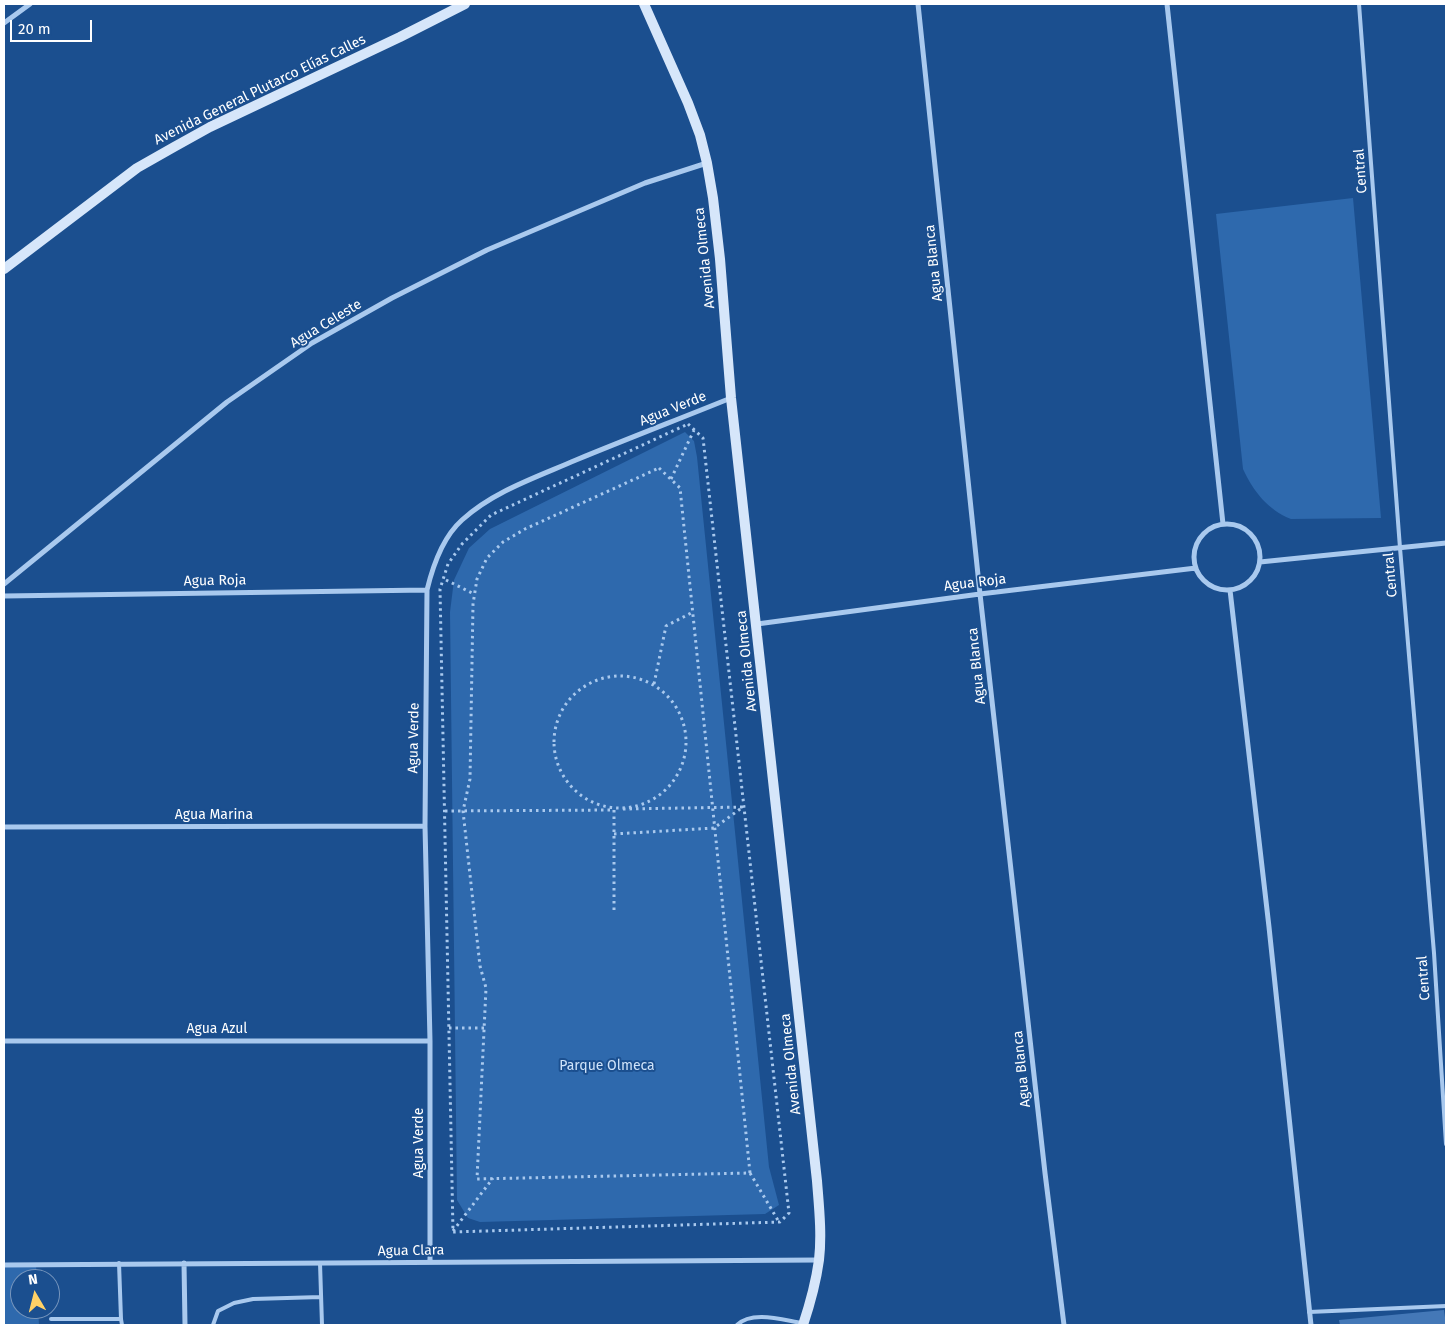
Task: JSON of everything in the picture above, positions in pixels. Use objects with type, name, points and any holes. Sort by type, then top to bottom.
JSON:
[{"type":"street","points":[[4,23],[30,4]]},
{"type":"street","name":"Avenida General Plutarco Elías Calles","points":[[4,269],[130,173],[174,147],[219,122],[465,4]]},
{"type":"street","name":"Avenida Olmeca","points":[[644,4],[688,103],[700,135],[713,198],[720,259],[731,398],[817,1181],[820,1224],[819,1260],[804,1324]]},
{"type":"street","name":"Agua Blanca","points":[[918,4],[980,594],[1045,1173],[1064,1325]]},
{"type":"street","points":[[1166,4],[1223,524]]},
{"type":"street","name":"Agua Celeste","points":[[4,584],[227,402],[312,343],[392,298],[487,250],[646,183],[707,163]]},
{"type":"street","name":"Agua Verde","points":[[430,1262],[430,1041],[424,826],[427,590],[431,572],[443,545],[461,521],[486,501],[523,482],[731,398]]},
{"type":"street","points":[[1223,524],[1236,525],[1246,530],[1255,539],[1260,550],[1260,562],[1257,572],[1250,581],[1241,587],[1230,590],[1213,587],[1200,576],[1194,560],[1197,543],[1208,530],[1223,524]]},
{"type":"street","points":[[1260,562],[1446,543]]},
{"type":"street","name":"Agua Roja","points":[[756,624],[1196,568]]},
{"type":"street","name":"Agua Roja","points":[[4,596],[427,590]]},
{"type":"street","points":[[1230,590],[1269,927],[1311,1325]]},
{"type":"street","name":"Agua Marina","points":[[4,827],[424,826]]},
{"type":"street","name":"Agua Azul","points":[[4,1041],[430,1041]]},
{"type":"street","name":"Agua Clara","points":[[4,1265],[819,1260]]},
{"type":"street","points":[[184,1263],[185,1325]]},
{"type":"lane","name":"Central","points":[[1358,4],[1433,943],[1446,1144]]},
{"type":"lane","points":[[320,1263],[322,1325]]},
{"type":"lane","points":[[119,1264],[122,1325]]},
{"type":"lane","points":[[213,1325],[218,1312],[234,1303],[252,1299],[321,1297]]},
{"type":"lane","points":[[1310,1312],[1446,1306]]},
{"type":"lane","points":[[737,1325],[742,1320],[759,1317],[804,1324]]},
{"type":"lane","points":[[60,1319],[121,1319]]},
{"type":"path","points":[[688,424],[703,438],[789,1213],[780,1222],[453,1232],[440,590],[448,564],[462,544],[490,514],[688,424]]},
{"type":"path","points":[[671,479],[694,430]]},
{"type":"path","points":[[750,1173],[477,1179],[486,988],[480,966],[463,810],[470,779],[473,604],[477,579],[487,558],[503,542],[525,529],[659,468],[680,488],[750,1173],[780,1222]]},
{"type":"path","points":[[444,579],[474,594]]},
{"type":"path","points":[[654,684],[666,626],[693,612]]},
{"type":"path","points":[[612,675],[634,676],[654,684],[671,698],[683,717],[687,740],[684,762],[674,782],[657,797],[636,806],[614,808],[592,802],[573,790],[560,772],[554,752],[554,730],[561,710],[574,693],[591,681],[612,675]]},
{"type":"path","points":[[444,811],[744,807]]},
{"type":"path","points":[[614,834],[714,828],[744,807]]},
{"type":"path","points":[[614,810],[614,910]]},
{"type":"path","points":[[449,1028],[484,1028]]},
{"type":"path","points":[[453,1232],[494,1178]]},
{"type":"green space","points":[[1353,198],[1381,518],[1291,519],[1275,510],[1262,499],[1251,485],[1243,469],[1216,214]]},
{"type":"green space","name":"Parque Olmeca","points":[[685,432],[694,441],[697,457],[769,1167],[779,1205],[765,1214],[480,1222],[468,1218],[457,1200],[450,612],[454,580],[469,548],[490,529]]},
{"type":"green space","points":[[36,1265],[36,1269],[10,1269],[10,1319],[39,1319],[39,1325],[4,1325],[4,1266]]},
{"type":"building","points":[[1444,1310],[1446,1325],[1340,1325],[1339,1320]]}]
